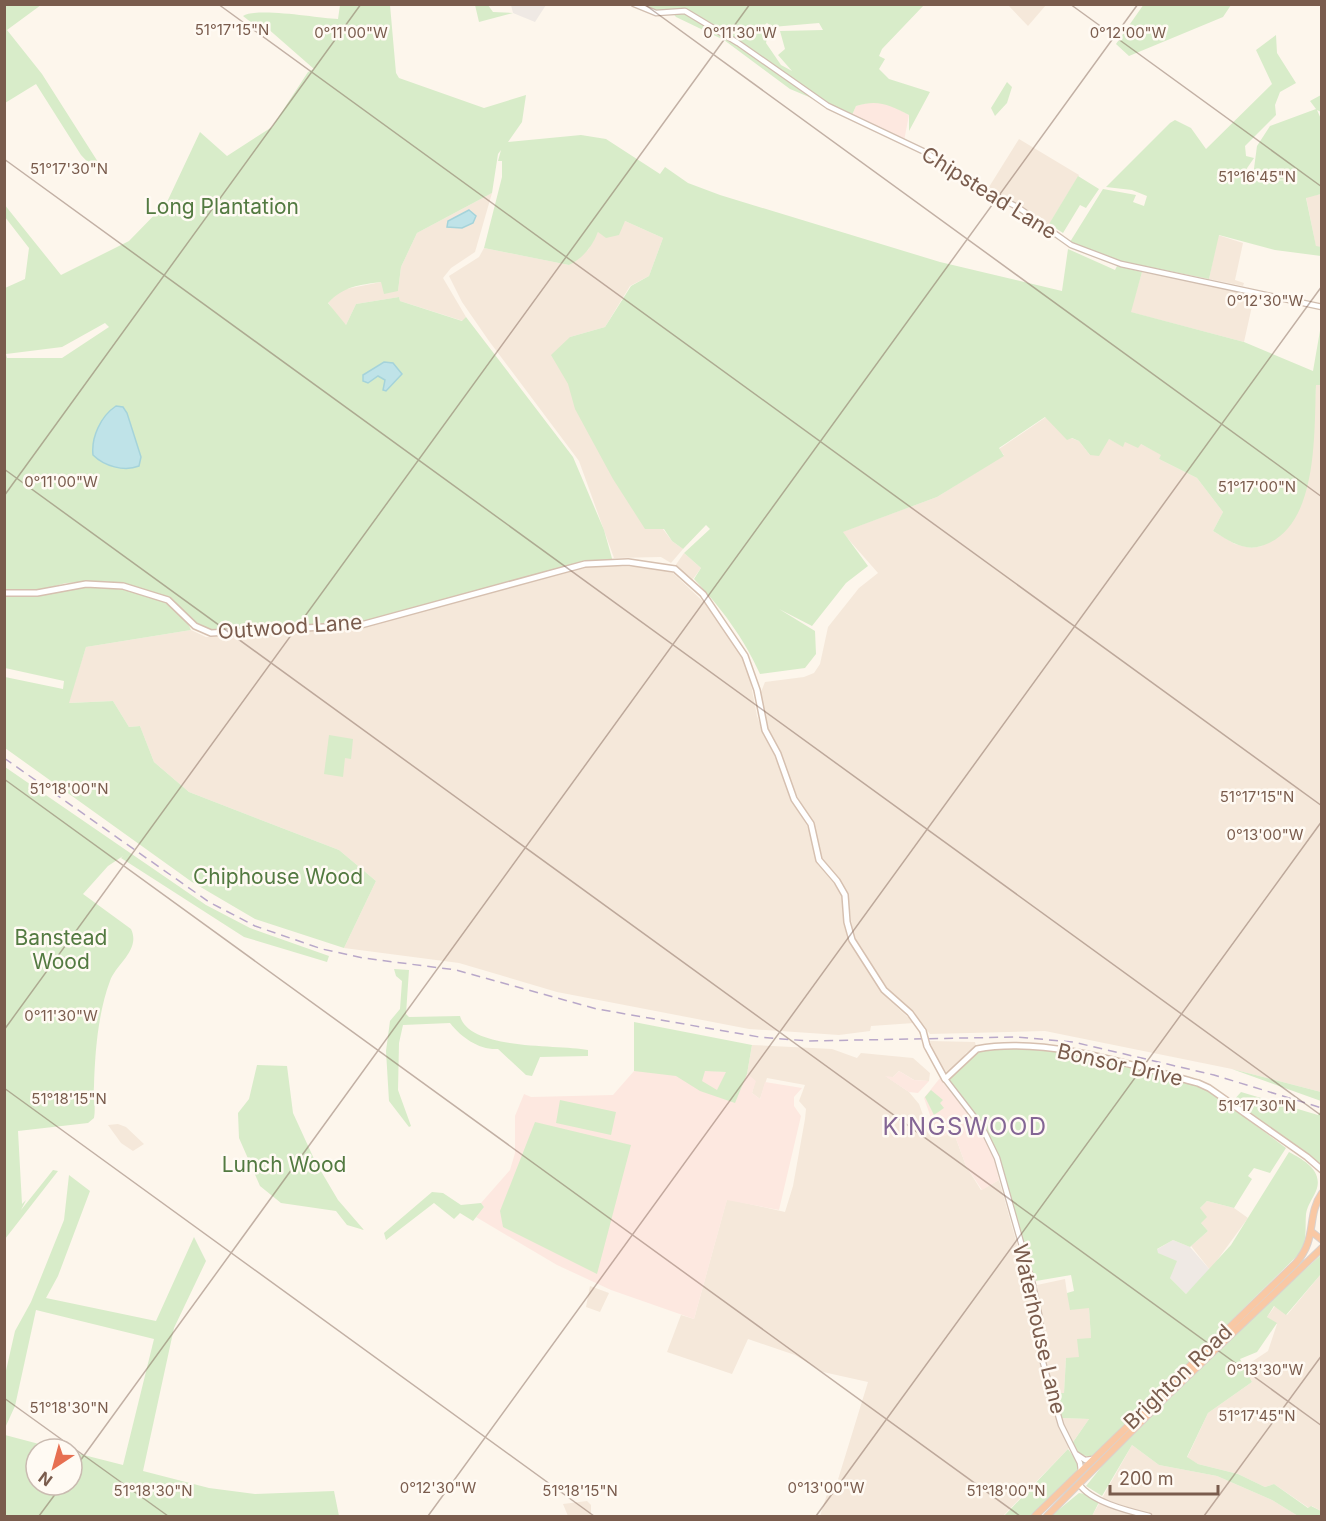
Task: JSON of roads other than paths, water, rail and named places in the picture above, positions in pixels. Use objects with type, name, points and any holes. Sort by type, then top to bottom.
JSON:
[{"type":"highway","name":"Brighton Road","points":[[1047,1516],[1096,1458],[1296,1263],[1310,1244],[1319,1196]]},
{"type":"highway","points":[[1312,1232],[1322,1240]]},
{"type":"highway","name":"Brighton Road","points":[[1035,1516],[1067,1491],[1081,1487],[1322,1248]]},
{"type":"main road","name":"Outwood Lane","points":[[4,593],[37,594],[73,585],[123,586],[168,600],[192,624],[208,632],[361,625],[585,564],[617,562],[671,567],[690,581],[712,606]]},
{"type":"main road","name":"Waterhouse Lane","points":[[712,606],[738,644],[750,667],[758,690],[765,730],[778,754],[794,799],[811,824],[819,860],[837,881],[844,896],[852,940],[884,990],[910,1013],[922,1031],[927,1046],[945,1079]]},
{"type":"main road","name":"Bonsor Drive","points":[[945,1079],[959,1068],[972,1051],[985,1047],[1052,1049],[1164,1074],[1209,1088],[1319,1168],[1322,1176]]},
{"type":"main road","points":[[1319,1196],[1322,1188]]},
{"type":"street","name":"Chipstead Lane","points":[[634,4],[656,13],[685,11],[738,43],[828,106],[927,153],[970,182],[1019,208],[1071,245],[1121,264],[1322,307]]},
{"type":"street","name":"Waterhouse Lane","points":[[945,1079],[982,1127],[997,1158],[1033,1285],[1040,1319],[1042,1359],[1061,1425],[1081,1465],[1079,1476]]},
{"type":"street","points":[[1072,1450],[1085,1460],[1096,1458]]},
{"type":"street","points":[[1081,1487],[1149,1516]]},
{"type":"water","points":[[469,210],[476,216],[473,223],[462,228],[447,227],[448,221]]},
{"type":"water","points":[[384,362],[393,363],[402,374],[386,391],[383,390],[385,380],[378,376],[368,383],[363,381],[363,375]]},
{"type":"water","points":[[116,406],[123,407],[127,413],[141,457],[139,466],[133,468],[115,467],[93,455],[95,434],[106,415]]},
{"type":"railway","points":[[4,758],[209,902],[255,926],[322,949],[363,958],[456,970],[597,1009],[759,1037],[808,1041],[1016,1037],[1073,1042],[1214,1075],[1322,1108]]},
{"type":"district","name":"KINGSWOOD","points":[[965,1127]]},
{"type":"park label","name":"Long Plantation","points":[[222,207]]},
{"type":"park label","name":"Chiphouse Wood","points":[[278,877]]},
{"type":"park label","name":"Banstead Wood","points":[[61,950]]},
{"type":"park label","name":"Lunch Wood","points":[[284,1165]]}]
